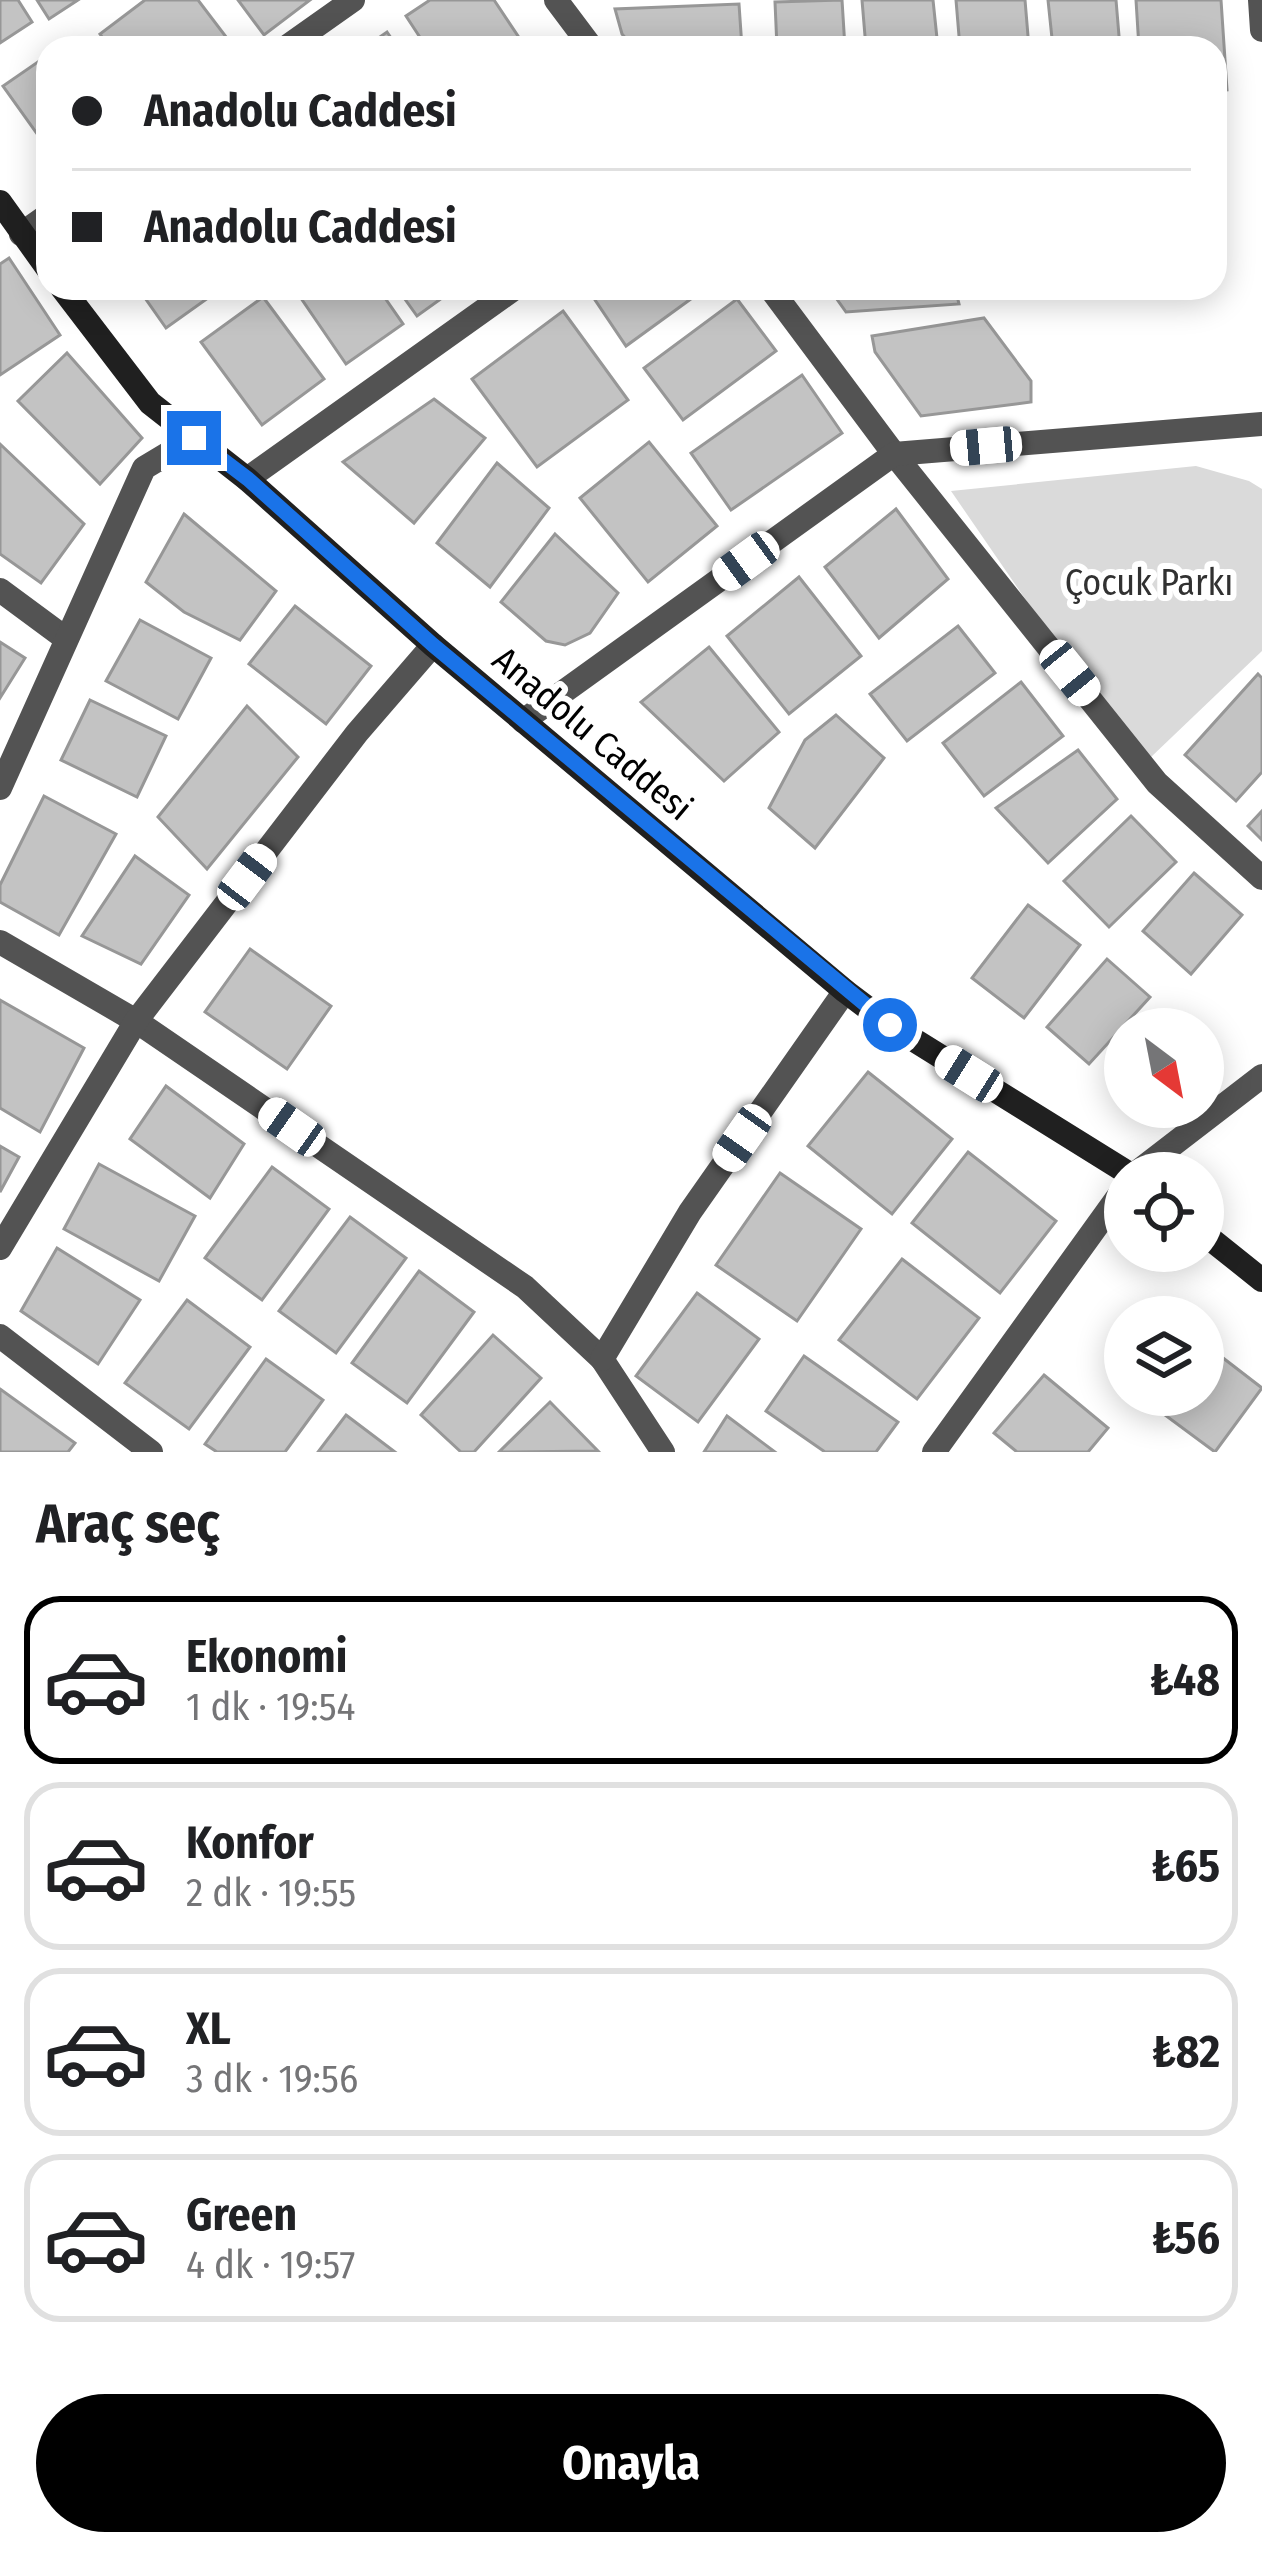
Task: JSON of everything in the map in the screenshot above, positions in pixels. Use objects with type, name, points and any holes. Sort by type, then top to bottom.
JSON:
[{"type":"street","points":[[302,36],[353,0]]},
{"type":"street","points":[[556,0],[583,36]]},
{"type":"street","points":[[1260,0],[1262,30]]},
{"type":"street","points":[[0,202],[36,253]]},
{"type":"street","points":[[21,234],[36,223]]},
{"type":"street","name":"Anadolu Caddesi","points":[[71,300],[150,404],[248,479],[433,645],[845,992],[890,1025],[1104,1156]]},
{"type":"street","points":[[248,479],[498,300]]},
{"type":"street","points":[[779,300],[894,454],[1157,782],[1262,878]]},
{"type":"street","points":[[523,721],[894,454],[1262,422]]},
{"type":"street","points":[[0,788],[144,468],[194,438]]},
{"type":"street","points":[[0,590],[65,638]]},
{"type":"street","points":[[0,1248],[136,1021],[358,733],[433,645]]},
{"type":"street","points":[[0,942],[136,1021],[525,1287],[602,1359],[663,1452]]},
{"type":"street","points":[[602,1359],[690,1212],[845,992]]},
{"type":"street","points":[[1160,1152],[1262,1076]]},
{"type":"street","points":[[946,1447],[1104,1217]]},
{"type":"street","points":[[1224,1250],[1262,1280]]},
{"type":"street","points":[[0,1336],[152,1452]]},
{"type":"green space","name":"Çocuk Parkı","points":[[1196,466],[1262,489],[1262,651],[1150,758],[1050,635],[951,491]]},
{"type":"building","points":[[0,0],[18,0],[32,22],[0,43]]},
{"type":"building","points":[[37,0],[78,0],[49,19]]},
{"type":"building","points":[[145,0],[198,0],[225,36],[101,36]]},
{"type":"building","points":[[238,0],[310,0],[264,35]]},
{"type":"building","points":[[430,0],[494,0],[518,36],[419,36],[406,16]]},
{"type":"building","points":[[842,0],[844,36],[776,36],[775,2]]},
{"type":"building","points":[[862,0],[933,0],[937,36],[865,36]]},
{"type":"building","points":[[956,0],[1025,0],[1028,36],[959,36]]},
{"type":"building","points":[[1048,0],[1116,0],[1119,36],[1052,36]]},
{"type":"building","points":[[1136,0],[1221,0],[1223,36],[1138,36]]},
{"type":"building","points":[[739,4],[741,36],[624,36],[615,9]]},
{"type":"building","points":[[36,63],[36,132],[3,86]]},
{"type":"building","points":[[9,258],[60,335],[0,375],[0,264]]},
{"type":"building","points":[[146,300],[205,300],[166,328]]},
{"type":"building","points":[[265,300],[324,379],[262,425],[201,342]]},
{"type":"building","points":[[302,300],[386,300],[403,324],[346,364]]},
{"type":"building","points":[[406,300],[439,300],[417,316]]},
{"type":"building","points":[[595,300],[689,300],[626,346]]},
{"type":"building","points":[[736,300],[776,351],[683,420],[644,368]]},
{"type":"building","points":[[838,300],[958,300],[959,304],[846,312]]},
{"type":"building","points":[[563,311],[628,400],[537,467],[472,379]]},
{"type":"building","points":[[984,318],[1031,381],[1031,402],[921,416],[875,352],[872,336]]},
{"type":"building","points":[[67,353],[142,438],[100,484],[18,401]]},
{"type":"building","points":[[802,375],[842,433],[731,510],[691,453]]},
{"type":"building","points":[[434,399],[485,438],[414,523],[343,462]]},
{"type":"building","points":[[649,442],[717,526],[648,582],[580,498]]},
{"type":"building","points":[[0,444],[84,524],[41,583],[0,554]]},
{"type":"building","points":[[497,463],[549,508],[490,587],[437,543]]},
{"type":"building","points":[[896,509],[948,579],[879,638],[825,567]]},
{"type":"building","points":[[184,514],[276,591],[240,640],[184,612],[146,582]]},
{"type":"building","points":[[555,534],[618,593],[590,633],[565,645],[546,641],[501,602]]},
{"type":"building","points":[[799,577],[861,656],[789,714],[727,636]]},
{"type":"building","points":[[295,606],[371,666],[326,724],[249,664]]},
{"type":"building","points":[[140,620],[211,658],[178,719],[106,681]]},
{"type":"building","points":[[958,626],[995,673],[907,741],[870,694]]},
{"type":"building","points":[[0,642],[25,658],[0,698]]},
{"type":"building","points":[[709,647],[779,732],[724,781],[641,702]]},
{"type":"building","points":[[1258,674],[1262,678],[1262,772],[1236,801],[1185,755]]},
{"type":"building","points":[[1021,682],[1063,736],[984,796],[943,743]]},
{"type":"building","points":[[90,700],[166,736],[137,797],[61,760]]},
{"type":"building","points":[[247,706],[298,757],[207,869],[158,817]]},
{"type":"building","points":[[836,715],[884,758],[815,848],[769,808],[805,740]]},
{"type":"building","points":[[1078,750],[1117,799],[1048,863],[996,808]]},
{"type":"building","points":[[44,796],[116,834],[59,935],[0,902],[0,885]]},
{"type":"building","points":[[1262,811],[1262,840],[1248,826]]},
{"type":"building","points":[[1131,816],[1176,862],[1109,927],[1064,881]]},
{"type":"building","points":[[135,856],[189,895],[141,964],[82,936]]},
{"type":"building","points":[[1194,873],[1242,915],[1191,974],[1143,931]]},
{"type":"building","points":[[1028,905],[1080,945],[1024,1018],[972,978]]},
{"type":"building","points":[[250,949],[331,1006],[287,1069],[205,1012]]},
{"type":"building","points":[[1107,959],[1150,997],[1140,1008],[1104,1008],[1104,1048],[1089,1064],[1047,1027]]},
{"type":"building","points":[[0,1000],[84,1048],[40,1132],[0,1108]]},
{"type":"building","points":[[868,1072],[952,1139],[892,1214],[808,1146]]},
{"type":"building","points":[[166,1086],[244,1144],[210,1198],[130,1139]]},
{"type":"building","points":[[0,1146],[19,1157],[0,1192]]},
{"type":"building","points":[[968,1152],[1056,1221],[1000,1293],[912,1223]]},
{"type":"building","points":[[99,1164],[195,1216],[159,1281],[64,1229]]},
{"type":"building","points":[[272,1167],[329,1209],[262,1300],[205,1258]]},
{"type":"building","points":[[780,1173],[861,1229],[797,1321],[716,1265]]},
{"type":"building","points":[[350,1217],[406,1258],[336,1353],[279,1311]]},
{"type":"building","points":[[57,1248],[140,1300],[98,1364],[21,1311]]},
{"type":"building","points":[[902,1259],[979,1318],[917,1399],[839,1340]]},
{"type":"building","points":[[419,1271],[474,1312],[407,1403],[352,1363]]},
{"type":"building","points":[[697,1293],[759,1339],[698,1422],[636,1376]]},
{"type":"building","points":[[187,1300],[250,1347],[189,1429],[125,1383]]},
{"type":"building","points":[[493,1335],[541,1378],[474,1452],[461,1452],[421,1415]]},
{"type":"building","points":[[804,1356],[898,1422],[876,1452],[825,1452],[766,1411]]},
{"type":"building","points":[[266,1359],[323,1400],[285,1452],[217,1452],[205,1444]]},
{"type":"building","points":[[1224,1359],[1262,1388],[1215,1452],[1166,1416],[1224,1416]]},
{"type":"building","points":[[1044,1375],[1108,1428],[1088,1452],[1017,1452],[994,1433]]},
{"type":"building","points":[[0,1389],[75,1443],[68,1452],[0,1452]]},
{"type":"building","points":[[550,1402],[598,1451],[499,1452]]},
{"type":"building","points":[[346,1415],[395,1452],[318,1452]]},
{"type":"building","points":[[727,1416],[775,1452],[704,1452]]},
{"type":"route","points":[[194,438],[248,479],[433,645],[890,1025]]}]
